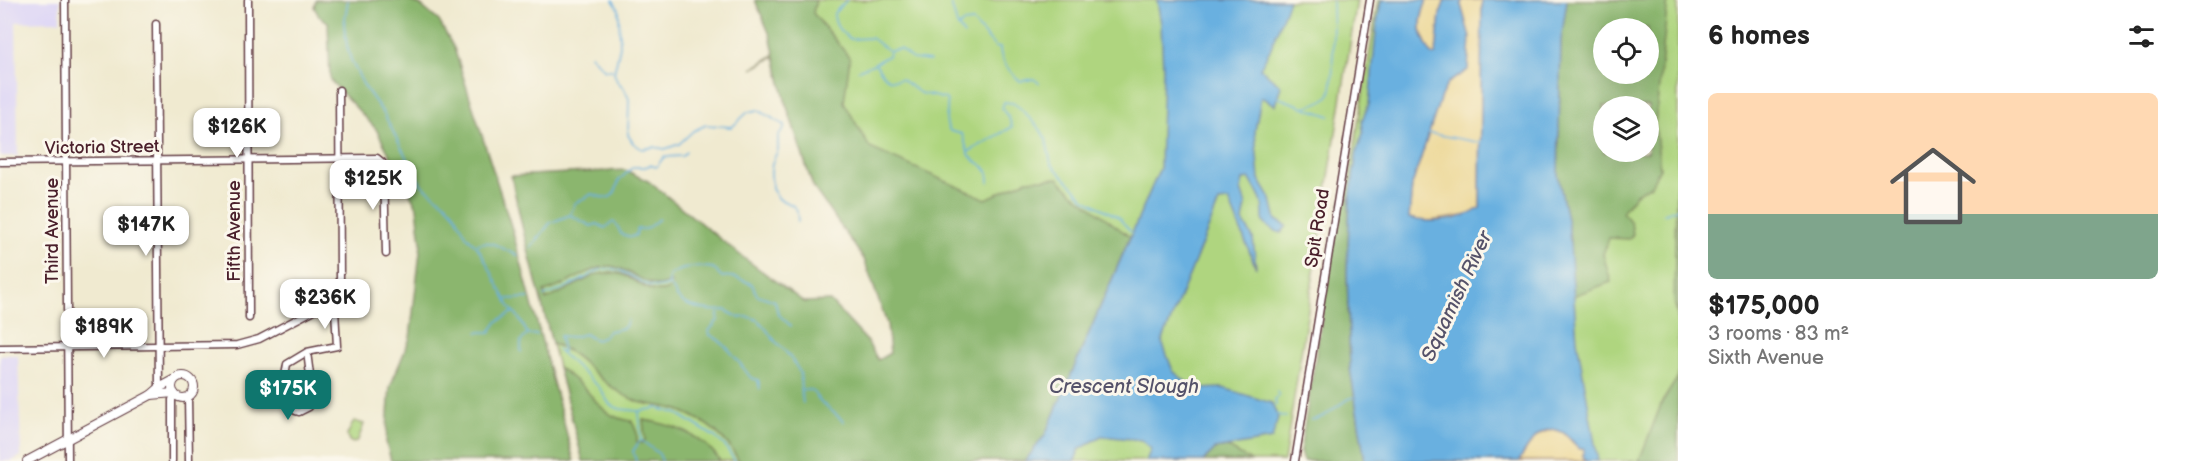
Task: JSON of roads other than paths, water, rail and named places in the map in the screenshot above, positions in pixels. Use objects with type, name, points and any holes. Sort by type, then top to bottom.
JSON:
[{"type":"street","name":"Third Avenue","points":[[65,0],[68,461]]},
{"type":"street","name":"Fifth Avenue","points":[[248,0],[249,318]]},
{"type":"street","name":"Spit Road","points":[[1295,461],[1370,0]]},
{"type":"street","points":[[156,24],[159,388]]},
{"type":"street","points":[[339,90],[339,279]]},
{"type":"street","name":"Victoria Street","points":[[0,162],[377,158],[384,167],[386,254]]},
{"type":"street","points":[[0,348],[159,347],[247,343],[322,306],[330,306],[335,310],[337,316],[337,346],[307,352],[292,360],[286,367],[286,403],[290,409],[299,412],[309,407],[313,398],[307,352]]},
{"type":"street","points":[[27,461],[152,395],[159,388],[183,376],[191,380],[194,389],[188,397],[189,461]]},
{"type":"street","points":[[172,461],[172,400],[174,394],[172,386],[174,380]]},
{"type":"street","points":[[152,395],[174,394],[181,398],[188,397]]},
{"type":"water","name":"Crescent Slough","points":[[1157,0],[1289,0],[1270,50],[1260,68],[1281,86],[1275,105],[1261,97],[1255,131],[1259,179],[1271,199],[1276,220],[1287,226],[1281,233],[1264,223],[1259,195],[1250,179],[1243,180],[1241,190],[1246,205],[1243,221],[1253,238],[1256,268],[1229,201],[1219,202],[1162,342],[1173,371],[1195,389],[1223,388],[1272,403],[1278,418],[1272,439],[1215,449],[1203,461],[1146,461],[1151,449],[1141,440],[1101,436],[1079,450],[1075,461],[1025,461],[1045,435],[1160,168],[1163,69],[1161,24]]},
{"type":"water","name":"Squamish River","points":[[1381,0],[1427,0],[1421,29],[1424,41],[1432,55],[1436,54],[1440,14],[1445,0],[1462,0],[1461,5],[1470,37],[1468,70],[1448,83],[1441,96],[1412,185],[1409,218],[1436,221],[1464,216],[1480,208],[1482,0],[1567,0],[1561,40],[1558,175],[1569,230],[1577,340],[1598,461],[1585,461],[1584,449],[1579,449],[1562,432],[1548,430],[1536,437],[1519,461],[1365,461],[1350,368],[1347,272],[1350,197],[1357,150],[1363,133],[1362,120],[1369,104]]},
{"type":"waterway","points":[[348,0],[344,25],[347,46],[364,86],[384,114],[422,185],[455,214],[467,237],[483,256],[510,308],[528,334],[537,335]]},
{"type":"waterway","points":[[613,0],[619,10],[620,46],[614,73],[629,99],[628,135],[633,143],[642,149],[653,147],[665,149],[679,144],[693,131],[706,125],[732,127],[748,112],[758,110],[784,125],[784,129],[778,136],[778,150],[772,163],[772,189],[779,199],[797,210],[798,222]]},
{"type":"waterway","points":[[847,0],[834,13],[839,29],[851,39],[871,38],[889,51],[888,56],[875,63],[888,79],[901,79],[920,93],[946,99],[947,126],[950,131],[962,134],[969,154],[985,168],[989,182]]},
{"type":"waterway","points":[[950,0],[957,25],[964,35]]},
{"type":"waterway","points":[[1277,97],[1304,107],[1321,101],[1329,95],[1333,65],[1332,0]]},
{"type":"waterway","points":[[958,27],[963,23],[973,22],[995,47],[1000,48],[1004,62],[1020,81],[1034,79],[1039,83]]},
{"type":"waterway","points":[[890,51],[900,49],[912,59],[930,61]]},
{"type":"waterway","points":[[590,55],[605,70],[612,70]]},
{"type":"waterway","points":[[858,70],[874,64]]},
{"type":"waterway","points":[[968,152],[1012,127],[1002,109],[1004,102],[1013,103],[1040,129],[1046,139],[1051,164],[1085,199],[1118,217],[1132,233]]},
{"type":"waterway","points":[[1306,108],[1330,116]]},
{"type":"waterway","points":[[1428,133],[1482,143]]},
{"type":"waterway","points":[[571,213],[575,203],[592,194],[607,198],[613,195],[619,180],[633,167],[650,165],[656,167],[664,157],[682,156],[686,152]]},
{"type":"waterway","points":[[1663,214],[1678,208]]},
{"type":"waterway","points":[[531,248],[550,223],[570,215],[591,226],[597,224],[605,228],[613,222],[621,234],[631,237],[636,235],[637,229],[646,229],[659,219]]},
{"type":"waterway","points":[[478,244],[494,244],[518,255]]},
{"type":"waterway","points":[[791,326],[778,314],[775,301],[757,295],[752,284],[733,277],[722,277],[713,268],[690,268],[679,270],[669,276],[669,285],[684,303],[702,309],[725,310],[740,318],[747,317],[757,320],[797,367],[801,390],[812,390],[844,422]]},
{"type":"waterway","points":[[544,296],[607,269],[620,271],[654,287],[669,285]]},
{"type":"waterway","points":[[507,299],[529,298]]},
{"type":"waterway","points":[[477,332],[490,332],[498,321],[513,312]]},
{"type":"waterway","points":[[718,313],[718,320],[709,331],[710,335],[727,348],[751,378],[758,380],[760,389]]},
{"type":"waterway","points":[[563,352],[560,336],[572,337],[585,334],[598,340],[609,331],[624,328],[628,320]]},
{"type":"waterway","points":[[521,352],[521,341],[527,335]]},
{"type":"waterway","points":[[557,349],[599,387],[610,405],[620,409],[639,411],[657,408],[678,414],[715,437],[725,446],[735,461]]},
{"type":"waterway","points":[[801,390],[803,403]]},
{"type":"waterway","points":[[1273,407],[1276,405],[1275,399],[1279,396],[1277,392]]},
{"type":"waterway","points":[[1311,420],[1323,416],[1354,397]]},
{"type":"waterway","points":[[636,461],[633,451],[641,439],[639,412]]},
{"type":"waterway","points":[[1275,414],[1286,417]]},
{"type":"waterway","points":[[641,440],[659,454],[662,461]]}]
